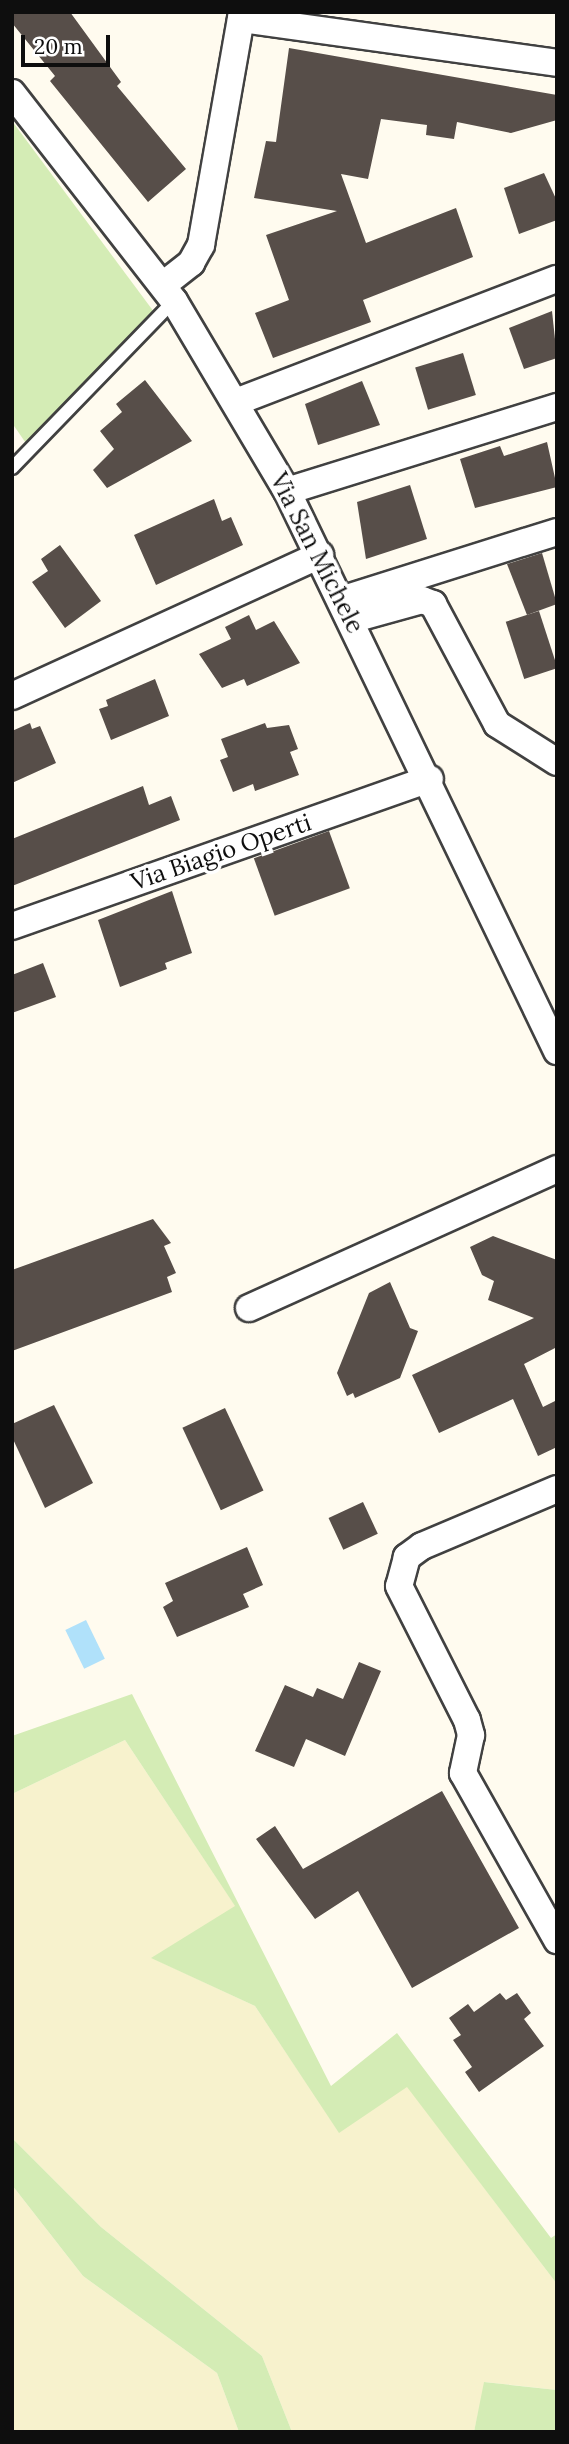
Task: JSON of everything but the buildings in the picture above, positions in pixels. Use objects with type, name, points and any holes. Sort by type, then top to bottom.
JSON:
[{"type":"street","points":[[168,293],[201,245],[241,16],[557,63]]},
{"type":"street","name":"Via San Michele","points":[[12,93],[168,293],[236,402],[287,491],[430,779],[557,1051]]},
{"type":"street","points":[[236,402],[557,279]]},
{"type":"street","points":[[287,491],[557,407]]},
{"type":"street","points":[[346,610],[557,531]]},
{"type":"street","points":[[12,696],[320,555]]},
{"type":"street","points":[[346,610],[422,600],[433,604],[497,724],[557,762]]},
{"type":"street","name":"Via Biagio Operti","points":[[12,926],[430,779]]},
{"type":"street","points":[[249,1308],[557,1169]]},
{"type":"street","points":[[557,1489],[422,1546],[407,1557],[400,1586],[467,1720],[471,1735],[463,1773],[557,1940]]},
{"type":"lane","points":[[12,468],[168,293]]},
{"type":"shaded area","points":[[125,1740],[236,1907],[152,1958],[255,2006],[339,2132],[407,2086],[557,2284],[557,2390],[485,2382],[474,2432],[292,2432],[262,2356],[101,2227],[12,2138],[12,1794]]},
{"type":"shaded area","points":[[12,2185],[83,2276],[217,2373],[239,2432],[12,2432]]},
{"type":"green space","points":[[12,121],[157,316],[30,449],[12,423]]},
{"type":"green space","points":[[132,1694],[331,2086],[397,2033],[551,2238],[557,2234],[557,2284],[407,2087],[339,2133],[255,2006],[151,1958],[235,1906],[125,1740],[12,1794],[12,1736]]},
{"type":"green space","points":[[12,2138],[101,2227],[262,2356],[292,2432],[239,2432],[217,2373],[83,2276],[12,2185]]},
{"type":"green space","points":[[484,2382],[557,2390],[557,2432],[474,2432]]},
{"type":"water","points":[[86,1620],[105,1659],[84,1669],[65,1630]]}]
